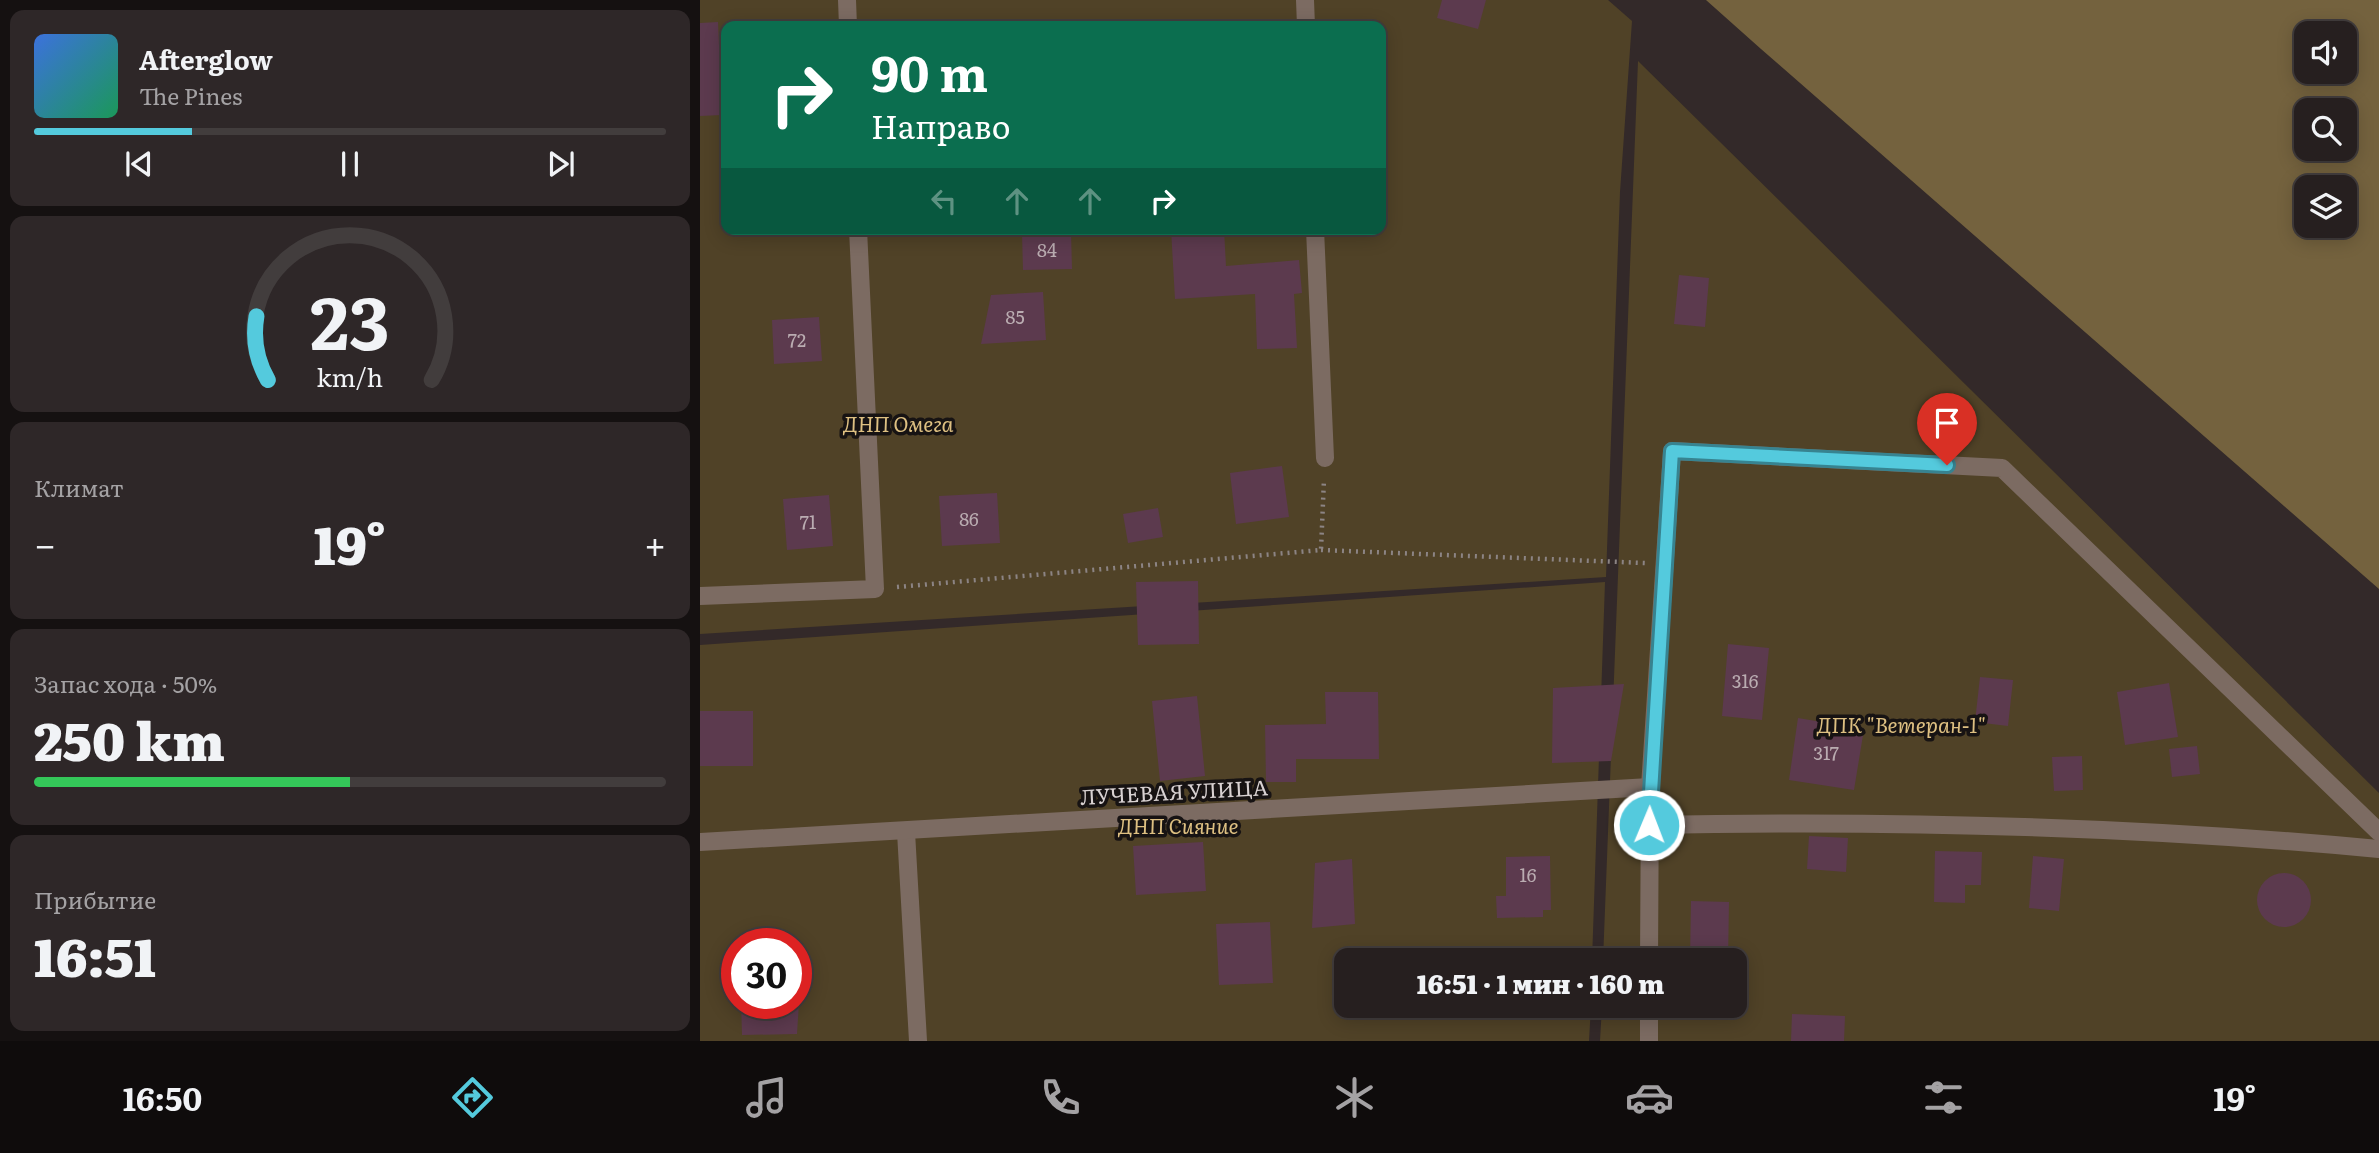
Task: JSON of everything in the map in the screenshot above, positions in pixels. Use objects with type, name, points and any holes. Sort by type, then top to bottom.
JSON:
[{"type":"street","points":[[847,0],[848,21]]},
{"type":"street","points":[[1305,0],[1306,21]]},
{"type":"street","points":[[700,596],[875,589],[858,235]]},
{"type":"street","points":[[1315,235],[1325,458]]},
{"type":"street","points":[[1649,948],[1650,787],[1667,564],[1672,451],[2002,468],[2379,832]]},
{"type":"street","name":"ЛУЧЕВАЯ УЛИЦА","points":[[700,842],[1650,787]]},
{"type":"street","points":[[1649,825],[1947,823],[2239,835],[2379,849]]},
{"type":"street","points":[[906,832],[918,1041]]},
{"type":"street","points":[[1649,1018],[1649,1041]]},
{"type":"path","points":[[1321,550],[1325,458]]},
{"type":"path","points":[[875,589],[1321,550],[1667,564]]},
{"type":"green space","name":"ДНП Омега","points":[[700,0],[1608,0],[1632,21],[1620,192],[1606,577],[700,634]]},
{"type":"green space","name":"ДПК \"Ветеран-1\"","points":[[1638,61],[2379,793],[2379,1041],[1600,1041],[1601,1018],[1747,1018],[1747,948],[1604,948]]},
{"type":"green space","name":"ДНП Сияние","points":[[1605,582],[1592,948],[1334,948],[1334,1018],[1590,1018],[1589,1041],[700,1041],[700,645]]},
{"type":"shaded area","points":[[1706,0],[2379,0],[2379,589],[1761,49]]},
{"type":"building","points":[[1442,0],[1486,0],[1478,29],[1437,18]]},
{"type":"building","points":[[718,22],[721,115],[700,116],[700,23]]},
{"type":"building","points":[[1022,235],[1071,235],[1072,269],[1023,270]]},
{"type":"building","points":[[1171,235],[1224,235],[1226,266],[1299,260],[1302,293],[1294,294],[1297,348],[1257,349],[1255,294],[1175,299]]},
{"type":"building","points":[[1679,275],[1709,278],[1705,327],[1674,324]]},
{"type":"building","points":[[1043,292],[1046,340],[981,344],[991,295]]},
{"type":"building","points":[[819,317],[822,361],[774,364],[772,320]]},
{"type":"building","points":[[1282,466],[1289,517],[1236,524],[1230,473]]},
{"type":"building","points":[[997,493],[1000,543],[942,546],[939,496]]},
{"type":"building","points":[[829,495],[833,546],[787,550],[783,499]]},
{"type":"building","points":[[1158,508],[1163,537],[1128,543],[1123,514]]},
{"type":"building","points":[[1198,581],[1199,644],[1138,645],[1136,582]]},
{"type":"building","points":[[1728,644],[1769,648],[1762,720],[1722,716]]},
{"type":"building","points":[[1980,677],[2013,680],[2008,726],[1975,722]]},
{"type":"building","points":[[2169,683],[2178,737],[2125,745],[2117,692]]},
{"type":"building","points":[[1624,684],[1611,761],[1552,763],[1553,688]]},
{"type":"building","points":[[1325,692],[1378,692],[1379,759],[1296,759],[1296,782],[1266,782],[1265,725],[1326,724]]},
{"type":"building","points":[[1197,696],[1205,776],[1160,781],[1152,701]]},
{"type":"building","points":[[700,711],[753,711],[753,766],[700,766]]},
{"type":"building","points":[[1798,718],[1864,729],[1854,790],[1789,780]]},
{"type":"building","points":[[2197,746],[2200,774],[2172,777],[2169,749]]},
{"type":"building","points":[[2082,756],[2083,790],[2054,791],[2052,757]]},
{"type":"building","points":[[1809,836],[1848,838],[1846,872],[1807,869]]},
{"type":"building","points":[[1203,842],[1206,891],[1136,895],[1133,846]]},
{"type":"building","points":[[1935,851],[1982,852],[1981,885],[1965,885],[1965,903],[1934,902]]},
{"type":"building","points":[[1550,856],[1551,910],[1543,910],[1543,917],[1497,918],[1496,896],[1506,896],[1506,857]]},
{"type":"building","points":[[2033,856],[2064,859],[2059,911],[2029,908]]},
{"type":"building","points":[[1352,859],[1355,924],[1312,928],[1315,863]]},
{"type":"building","points":[[2284,873],[2303,881],[2311,900],[2303,919],[2284,927],[2265,919],[2257,900],[2265,881]]},
{"type":"building","points":[[1691,901],[1729,902],[1728,948],[1690,948]]},
{"type":"building","points":[[1270,922],[1273,983],[1219,985],[1216,924]]},
{"type":"building","points":[[1792,1014],[1845,1016],[1844,1041],[1791,1041]]},
{"type":"building","points":[[742,1019],[798,1019],[797,1034],[742,1035]]},
{"type":"route","points":[[1649,825],[1672,451],[1947,465]]}]
